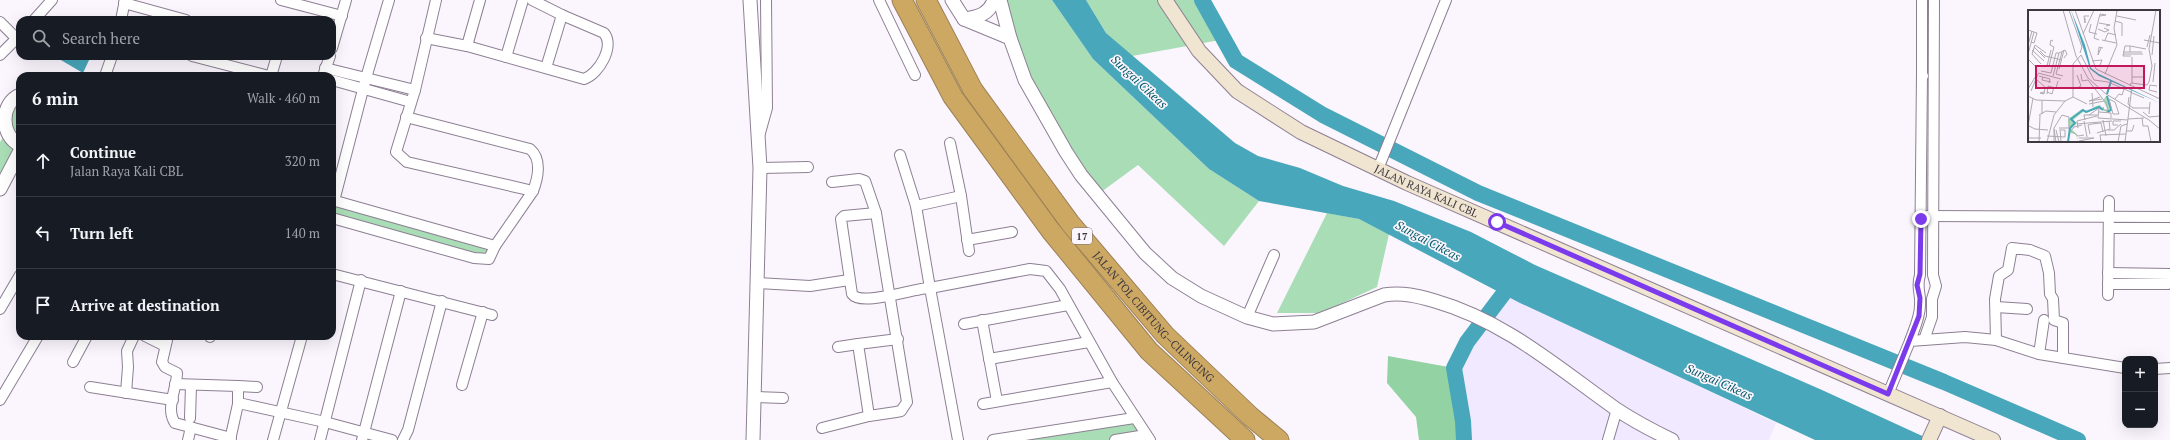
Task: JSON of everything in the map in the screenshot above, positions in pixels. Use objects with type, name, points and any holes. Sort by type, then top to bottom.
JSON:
[{"type":"highway","name":"JALAN TOL CIBITUNG–CILINCING","points":[[902,0],[953,97],[1051,231],[1149,351],[1245,440]]},
{"type":"highway","name":"JALAN TOL CIBITUNG–CILINCING","points":[[926,0],[973,90],[1070,222],[1165,335],[1250,416],[1279,440]]},
{"type":"main road","name":"JALAN RAYA KALI CBL","points":[[1165,0],[1199,51],[1237,91],[1301,132],[1378,169],[1994,440]]},
{"type":"main road","points":[[1930,436],[1940,416]]},
{"type":"street","points":[[281,0],[299,2],[342,16]]},
{"type":"street","points":[[336,34],[346,0]]},
{"type":"street","points":[[336,189],[389,0]]},
{"type":"street","points":[[436,0],[411,102],[396,148],[398,155],[407,162],[533,191]]},
{"type":"street","points":[[467,46],[480,0]]},
{"type":"street","points":[[506,57],[523,0]]},
{"type":"street","points":[[426,38],[467,46],[584,78],[593,75],[605,55],[608,44],[607,37],[604,33],[532,0]]},
{"type":"street","points":[[750,0],[760,168],[753,440]]},
{"type":"street","points":[[758,141],[767,108],[766,0]]},
{"type":"street","points":[[878,0],[915,75]]},
{"type":"street","points":[[952,0],[964,19],[1010,38]]},
{"type":"street","points":[[964,19],[979,16],[990,9],[994,0]]},
{"type":"street","points":[[1000,0],[1010,38],[1025,80],[1066,152],[1081,175],[1145,253],[1188,289],[1247,317],[1273,324],[1314,322],[1384,295],[1395,294],[1417,296],[1456,307],[1505,330],[1558,365],[1644,427],[1672,440]]},
{"type":"street","points":[[1378,169],[1446,0]]},
{"type":"street","points":[[1888,394],[1919,316],[1920,298],[1917,285],[1920,274],[1922,0]]},
{"type":"street","points":[[1924,340],[1932,316],[1932,299],[1936,286],[1933,275],[1934,0]]},
{"type":"street","points":[[122,16],[125,1],[173,16]]},
{"type":"street","points":[[37,16],[46,2]]},
{"type":"street","points":[[546,68],[562,15]]},
{"type":"street","points":[[0,22],[16,34]]},
{"type":"street","points":[[0,55],[16,38]]},
{"type":"street","points":[[106,72],[111,60]]},
{"type":"street","points":[[208,60],[254,72]]},
{"type":"street","points":[[271,72],[276,60]]},
{"type":"street","points":[[324,72],[327,60]]},
{"type":"street","points":[[336,74],[366,78],[414,90]]},
{"type":"street","points":[[1922,75],[1934,76]]},
{"type":"street","points":[[336,81],[411,102]]},
{"type":"street","points":[[16,96],[4,97],[1,117],[2,138],[16,143]]},
{"type":"street","points":[[336,219],[474,258],[489,259],[495,246],[533,191],[537,182],[538,163],[536,154],[530,149],[406,117]]},
{"type":"street","points":[[950,143],[961,196],[969,251]]},
{"type":"street","points":[[900,155],[916,206],[958,440]]},
{"type":"street","points":[[0,189],[16,159]]},
{"type":"street","points":[[760,168],[808,167]]},
{"type":"street","points":[[822,428],[869,416],[900,411],[907,402],[898,339],[876,213],[864,180],[859,178],[832,182]]},
{"type":"street","points":[[916,206],[961,196]]},
{"type":"street","points":[[336,201],[495,246]]},
{"type":"street","points":[[2108,295],[2109,201]]},
{"type":"street","points":[[876,213],[844,216],[841,219],[849,280],[852,294],[857,299],[890,296],[1030,269],[1044,270],[1060,289],[1112,382],[1134,418],[1148,437]]},
{"type":"street","points":[[1921,216],[2170,217]]},
{"type":"street","points":[[2109,228],[2170,228]]},
{"type":"street","points":[[967,240],[1012,232]]},
{"type":"street","points":[[1996,340],[1996,307],[1999,276],[2008,270],[2012,248],[2030,250],[2045,256],[2049,273],[2050,294],[2053,299],[2054,320],[2063,323],[2063,358]]},
{"type":"street","points":[[1247,317],[1274,255]]},
{"type":"street","points":[[2108,273],[2170,274]]},
{"type":"street","points":[[336,275],[487,313],[462,385]]},
{"type":"street","points":[[320,440],[361,280]]},
{"type":"street","points":[[757,283],[810,286],[849,280]]},
{"type":"street","points":[[0,309],[16,282]]},
{"type":"street","points":[[2108,284],[2168,284],[2170,282]]},
{"type":"street","points":[[363,436],[401,291]]},
{"type":"street","points":[[403,440],[408,430],[442,301]]},
{"type":"street","points":[[964,324],[1068,305]]},
{"type":"street","points":[[1996,307],[2027,309]]},
{"type":"street","points":[[982,320],[988,359],[997,401]]},
{"type":"street","points":[[2039,354],[2044,320]]},
{"type":"street","points":[[1910,341],[1965,337],[1996,340],[2039,354],[2122,368]]},
{"type":"street","points":[[838,347],[898,339]]},
{"type":"street","points":[[0,400],[36,340]]},
{"type":"street","points":[[73,362],[85,340]]},
{"type":"street","points":[[126,393],[128,367],[127,351],[132,340]]},
{"type":"street","points":[[273,440],[301,340]]},
{"type":"street","points":[[167,341],[162,362],[165,367],[177,373],[173,400],[173,419],[175,422],[191,422],[230,439],[238,404],[238,386]]},
{"type":"street","points":[[988,359],[1089,342]]},
{"type":"street","points":[[858,344],[869,416]]},
{"type":"street","points":[[2158,369],[2170,368]]},
{"type":"street","points":[[983,404],[1112,382]]},
{"type":"street","points":[[175,384],[191,386],[257,386]]},
{"type":"street","points":[[188,440],[191,422],[191,386]]},
{"type":"street","points":[[90,387],[173,400]]},
{"type":"street","points":[[754,397],[783,398]]},
{"type":"street","points":[[238,404],[251,404],[325,422],[363,436],[392,440]]},
{"type":"street","points":[[1608,440],[1617,409]]},
{"type":"street","points":[[993,440],[1134,418]]},
{"type":"street","points":[[1115,440],[1148,437]]},
{"type":"shaded area","points":[[1503,294],[1776,423],[1769,440],[1464,440],[1463,421],[1454,368],[1469,340]]},
{"type":"green space","points":[[1001,0],[1052,0],[1093,59],[1209,169],[1259,201],[1224,246],[1138,165],[1097,195],[1031,91]]},
{"type":"green space","points":[[1086,0],[1195,0],[1220,40],[1132,56],[1106,33]]},
{"type":"green space","points":[[16,102],[16,159],[0,189],[0,142],[5,134],[1,126]]},
{"type":"green space","points":[[336,201],[495,246],[489,259],[336,219]]},
{"type":"green space","points":[[1327,213],[1359,219],[1389,234],[1377,287],[1321,313],[1277,313]]},
{"type":"green space","points":[[1388,356],[1454,368],[1463,421],[1464,440],[1419,440],[1416,417],[1387,383]]},
{"type":"green space","points":[[1134,418],[1146,435],[1115,440],[993,440]]},
{"type":"water","name":"Sungai Cikeas","points":[[1052,0],[1086,0],[1106,33],[1235,143],[1258,156],[1300,168],[1343,186],[1394,201],[1471,232],[1535,265],[1822,390],[1931,440],[1815,440],[1520,303],[1359,219],[1259,201],[1209,169],[1093,59]]},
{"type":"water","points":[[61,60],[89,60],[83,72]]},
{"type":"waterway","points":[[1202,0],[1236,61],[1323,115],[1478,193],[1944,382],[2078,440]]},
{"type":"waterway","points":[[1464,440],[1463,421],[1454,368],[1467,342],[1507,289]]},
{"type":"route","points":[[1497,222],[1888,394],[1919,316],[1920,298],[1917,285],[1920,274],[1921,219]]}]
